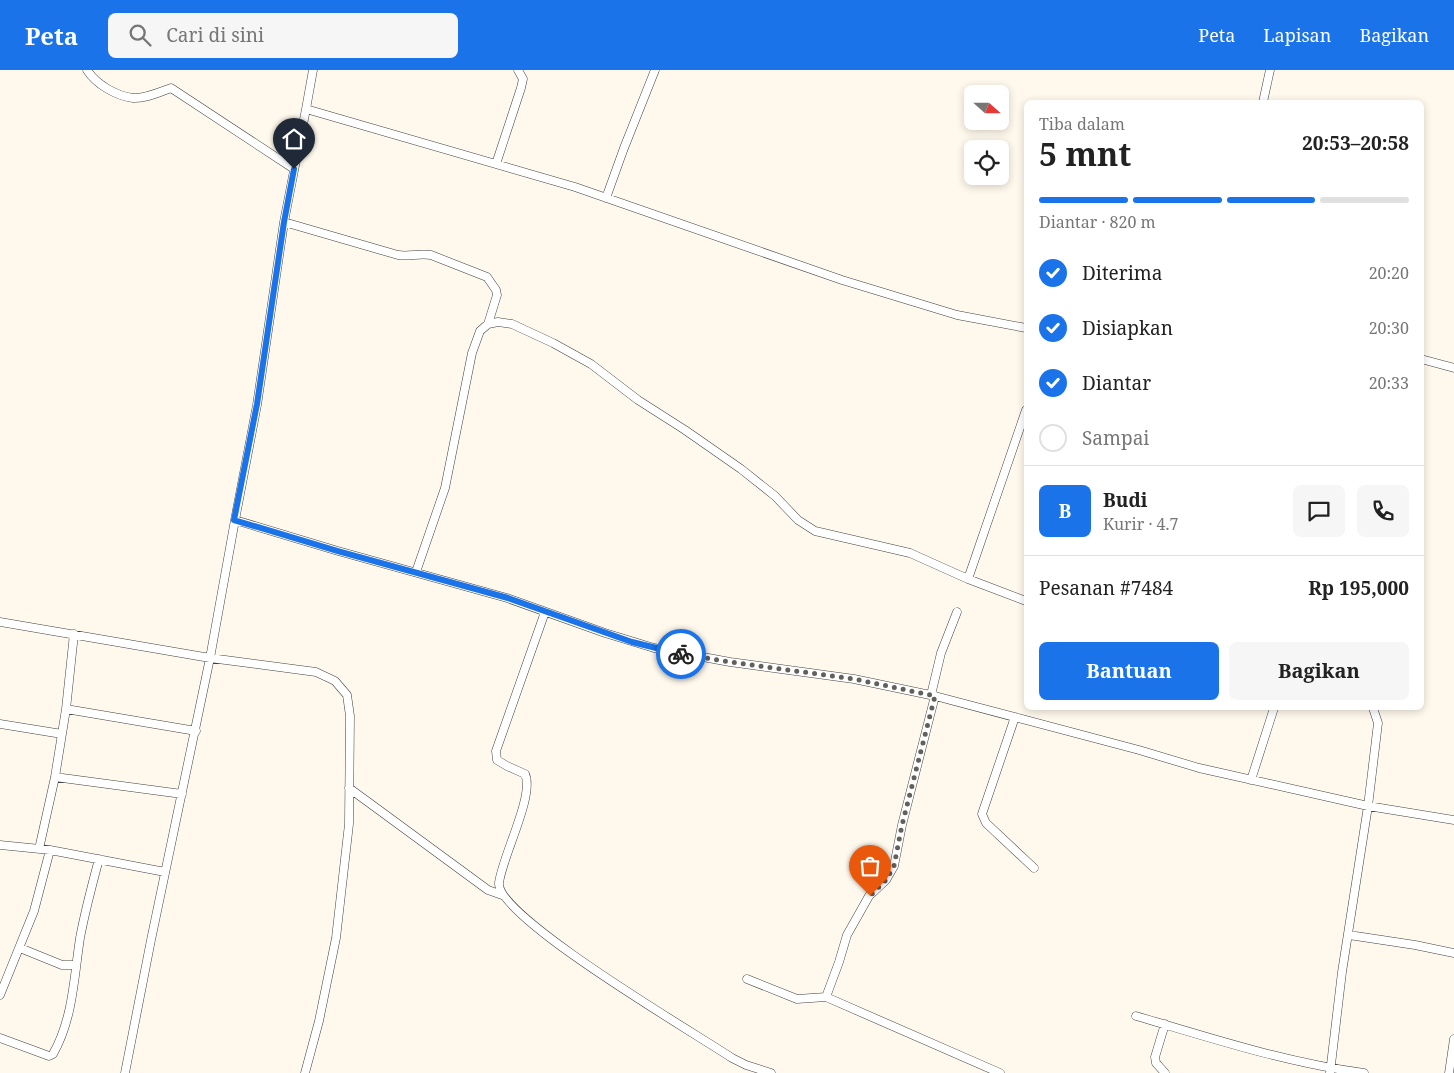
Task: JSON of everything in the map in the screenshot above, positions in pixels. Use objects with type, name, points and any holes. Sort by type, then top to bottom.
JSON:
[{"type":"street","points":[[87,70],[109,90],[133,98],[171,88],[294,169]]},
{"type":"street","points":[[125,1073],[210,658],[234,520],[257,404],[284,222],[313,70]]},
{"type":"street","points":[[496,164],[521,88],[523,79],[518,70]]},
{"type":"street","points":[[606,198],[655,70]]},
{"type":"street","points":[[1263,100],[1270,70]]},
{"type":"street","points":[[306,110],[496,164],[606,198],[842,280],[957,315],[1024,328]]},
{"type":"street","points":[[284,222],[398,255],[431,254],[488,277],[497,295],[488,324]]},
{"type":"street","points":[[416,572],[445,488],[472,353],[480,331],[488,324],[498,322],[512,324],[591,364],[638,400],[741,469],[775,496],[798,520],[810,528],[885,549],[910,553],[968,579],[1024,600]]},
{"type":"street","points":[[1424,360],[1454,368]]},
{"type":"street","points":[[968,579],[1024,416]]},
{"type":"street","points":[[234,520],[508,598],[632,642],[730,662],[854,679],[933,695],[1139,750],[1191,766],[1368,806],[1454,820]]},
{"type":"street","points":[[545,612],[496,751],[497,760],[525,774],[528,784],[500,878],[499,884],[502,895],[558,945],[649,1007],[732,1058],[746,1065],[771,1073]]},
{"type":"street","points":[[826,997],[840,962],[847,935],[870,896],[886,880],[894,866],[941,653],[957,612]]},
{"type":"street","points":[[0,622],[210,658],[316,672],[335,681],[347,695],[349,709],[349,824],[336,938],[319,1021],[305,1073]]},
{"type":"street","points":[[39,849],[55,777],[62,734],[74,634]]},
{"type":"street","points":[[66,709],[196,731]]},
{"type":"street","points":[[1251,780],[1273,710]]},
{"type":"street","points":[[1331,1071],[1337,1014],[1368,806],[1378,723],[1374,710]]},
{"type":"street","points":[[1015,717],[982,814],[986,823],[1034,868]]},
{"type":"street","points":[[0,724],[62,734]]},
{"type":"street","points":[[55,777],[182,794]]},
{"type":"street","points":[[349,788],[488,890],[502,895]]},
{"type":"street","points":[[0,844],[50,850],[165,872]]},
{"type":"street","points":[[0,995],[34,911],[50,850]]},
{"type":"street","points":[[0,1038],[49,1056],[53,1054],[58,1046],[72,999],[81,935],[99,859]]},
{"type":"street","points":[[1349,935],[1454,953]]},
{"type":"street","points":[[20,948],[62,965],[76,965]]},
{"type":"street","points":[[747,979],[798,999],[826,997],[1000,1073]]},
{"type":"street","points":[[1136,1016],[1331,1071],[1364,1073]]},
{"type":"street","points":[[1164,1024],[1155,1057],[1156,1063],[1165,1073]]},
{"type":"street","points":[[1449,1073],[1454,1039]]},
{"type":"way so far","points":[[681,654],[807,671],[935,696],[916,776],[907,804],[894,866],[886,880],[870,896]]},
{"type":"route","points":[[294,169],[284,222],[257,404],[234,520],[508,598],[632,642],[681,654]]}]
